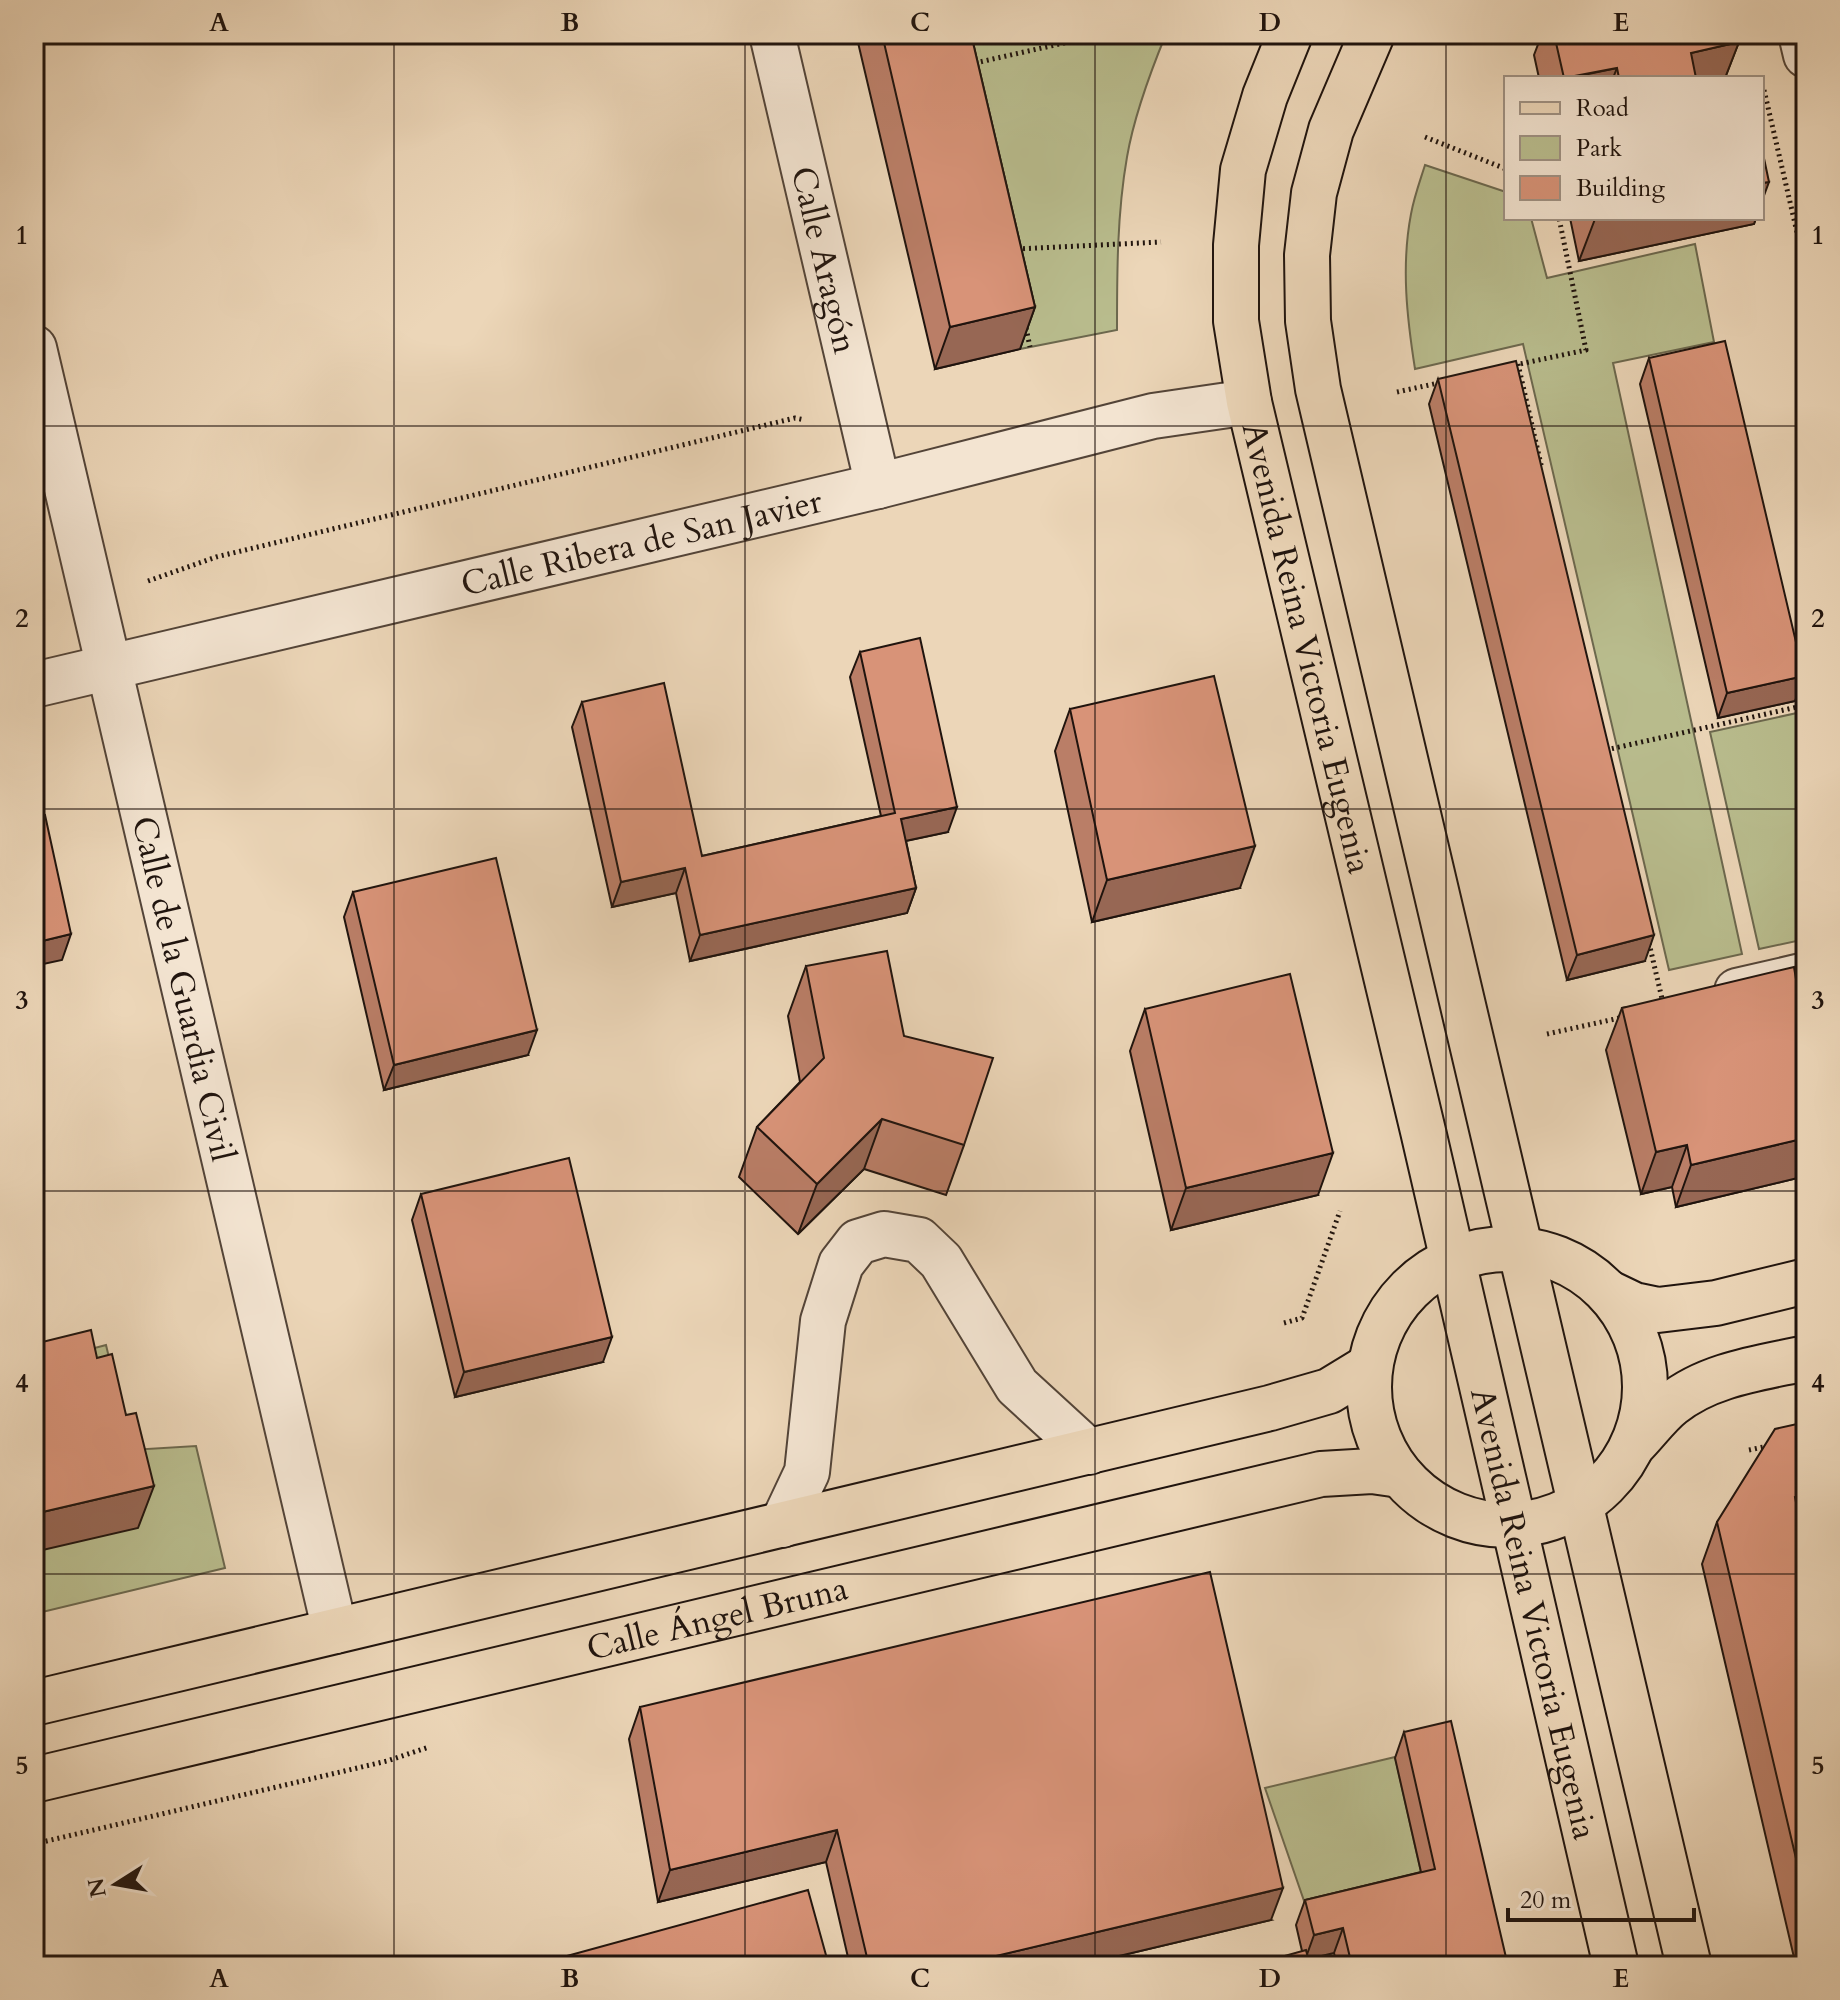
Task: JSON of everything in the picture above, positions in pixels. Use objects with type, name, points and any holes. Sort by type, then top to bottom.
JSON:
[{"type":"main road","name":"Avenida Reina Victoria Eugenia","points":[[1290,34],[1265,96],[1243,170],[1236,245],[1236,321],[1249,402],[1616,1966]]},
{"type":"main road","name":"Avenida Reina Victoria Eugenia","points":[[1372,34],[1331,130],[1314,193],[1307,255],[1308,321],[1318,389],[1689,1966]]},
{"type":"main road","name":"Avenida Reina Victoria Eugenia","points":[[1452,1260],[1486,1250],[1521,1249],[1546,1253],[1569,1263],[1609,1293],[1632,1327],[1643,1366],[1644,1407],[1632,1446],[1619,1469],[1582,1504]]},
{"type":"main road","points":[[1452,1260],[1432,1270],[1397,1302],[1375,1343],[1369,1386],[1380,1442],[1400,1475],[1435,1505],[1460,1517],[1486,1524],[1512,1526],[1537,1523],[1582,1504]]},
{"type":"main road","points":[[1609,1293],[1634,1305],[1658,1310],[1716,1303],[1806,1281]]},
{"type":"main road","points":[[1632,1446],[1672,1404],[1698,1388],[1731,1375],[1806,1358]]},
{"type":"main road","points":[[34,1703],[1270,1408],[1329,1391],[1370,1366]]},
{"type":"main road","name":"Calle Ángel Bruna","points":[[34,1780],[1321,1474],[1372,1471],[1400,1475]]},
{"type":"street","name":"Calle Aragón","points":[[772,34],[878,486]]},
{"type":"street","points":[[1801,34],[1806,55]]},
{"type":"street","name":"Calle de la Guardia Civil","points":[[34,348],[335,1631]]},
{"type":"street","name":"Calle Ribera de San Javier","points":[[34,685],[878,486],[1153,416],[1249,402]]},
{"type":"street","points":[[1665,1008],[1806,975]]},
{"type":"street","points":[[782,1525],[807,1472],[823,1321],[841,1264],[858,1242],[884,1234],[919,1240],[941,1261],[1017,1386],[1089,1452]]},
{"type":"path","points":[[966,65],[1082,39],[1081,34]]},
{"type":"path","points":[[1764,91],[1806,271]]},
{"type":"path","points":[[1425,137],[1504,168]]},
{"type":"path","points":[[1503,368],[1586,350],[1559,220]]},
{"type":"path","points":[[1008,250],[1161,242]]},
{"type":"path","points":[[1024,319],[1030,347]]},
{"type":"path","points":[[1518,364],[1543,472]]},
{"type":"path","points":[[1397,392],[1458,378]]},
{"type":"path","points":[[148,581],[216,557],[795,418],[818,423]]},
{"type":"path","points":[[1605,750],[1802,706],[1806,741]]},
{"type":"path","points":[[1602,735],[1608,765]]},
{"type":"path","points":[[1547,1034],[1665,1008],[1647,932]]},
{"type":"path","points":[[1284,1323],[1302,1318],[1340,1211]]},
{"type":"path","points":[[1749,1450],[1778,1444]]},
{"type":"green space","points":[[946,34],[1166,34],[1143,95],[1127,157],[1119,222],[1117,330],[1020,349]]},
{"type":"green space","points":[[1425,165],[1504,191],[1504,220],[1532,220],[1547,278],[1695,244],[1714,342],[1613,363],[1742,954],[1669,970],[1523,344],[1415,369],[1406,272],[1412,208]]},
{"type":"green space","points":[[1806,711],[1806,939],[1759,949],[1710,732]]},
{"type":"green space","points":[[106,1345],[131,1450],[196,1446],[225,1568],[34,1614],[34,1364]]},
{"type":"green space","points":[[1395,1757],[1426,1894],[1311,1921],[1265,1788]]},
{"type":"building","points":[[882,34],[971,34],[1035,307],[950,327]]},
{"type":"building","points":[[1554,34],[1737,34],[1739,42],[1691,53],[1696,76],[1619,76],[1617,68],[1564,76]]},
{"type":"building","points":[[1764,158],[1769,182],[1764,183]]},
{"type":"building","points":[[1725,341],[1804,676],[1727,693],[1649,358]]},
{"type":"building","points":[[1516,361],[1654,935],[1577,955],[1438,379]]},
{"type":"building","points":[[920,638],[957,807],[901,819],[916,888],[700,935],[685,868],[621,882],[582,702],[664,683],[702,856],[895,813],[860,652]]},
{"type":"building","points":[[1214,676],[1255,846],[1107,880],[1070,709]]},
{"type":"building","points":[[45,815],[71,934],[34,943],[34,818]]},
{"type":"building","points":[[496,858],[537,1030],[394,1065],[353,892]]},
{"type":"building","points":[[887,951],[904,1036],[993,1058],[964,1145],[882,1119],[817,1184],[757,1127],[824,1058],[806,966]]},
{"type":"building","points":[[1794,967],[1797,985],[1806,983],[1806,1138],[1691,1165],[1687,1145],[1656,1152],[1622,1008]]},
{"type":"building","points":[[1290,974],[1333,1153],[1186,1188],[1145,1009]]},
{"type":"building","points":[[569,1158],[612,1337],[464,1372],[421,1194]]},
{"type":"building","points":[[91,1330],[97,1358],[112,1354],[126,1415],[136,1413],[154,1486],[34,1514],[34,1344]]},
{"type":"building","points":[[1806,1422],[1806,1495],[1795,1497],[1806,1555],[1806,1901],[1717,1522],[1775,1429]]},
{"type":"building","points":[[1210,1572],[1283,1888],[954,1966],[869,1966],[837,1830],[670,1870],[640,1707]]},
{"type":"building","points":[[1451,1721],[1508,1966],[1352,1966],[1343,1928],[1314,1935],[1305,1900],[1435,1869],[1404,1732]]},
{"type":"building","points":[[808,1890],[829,1966],[546,1966],[545,1962]]},
{"type":"building","points":[[1306,1950],[1310,1966],[1248,1966]]}]
